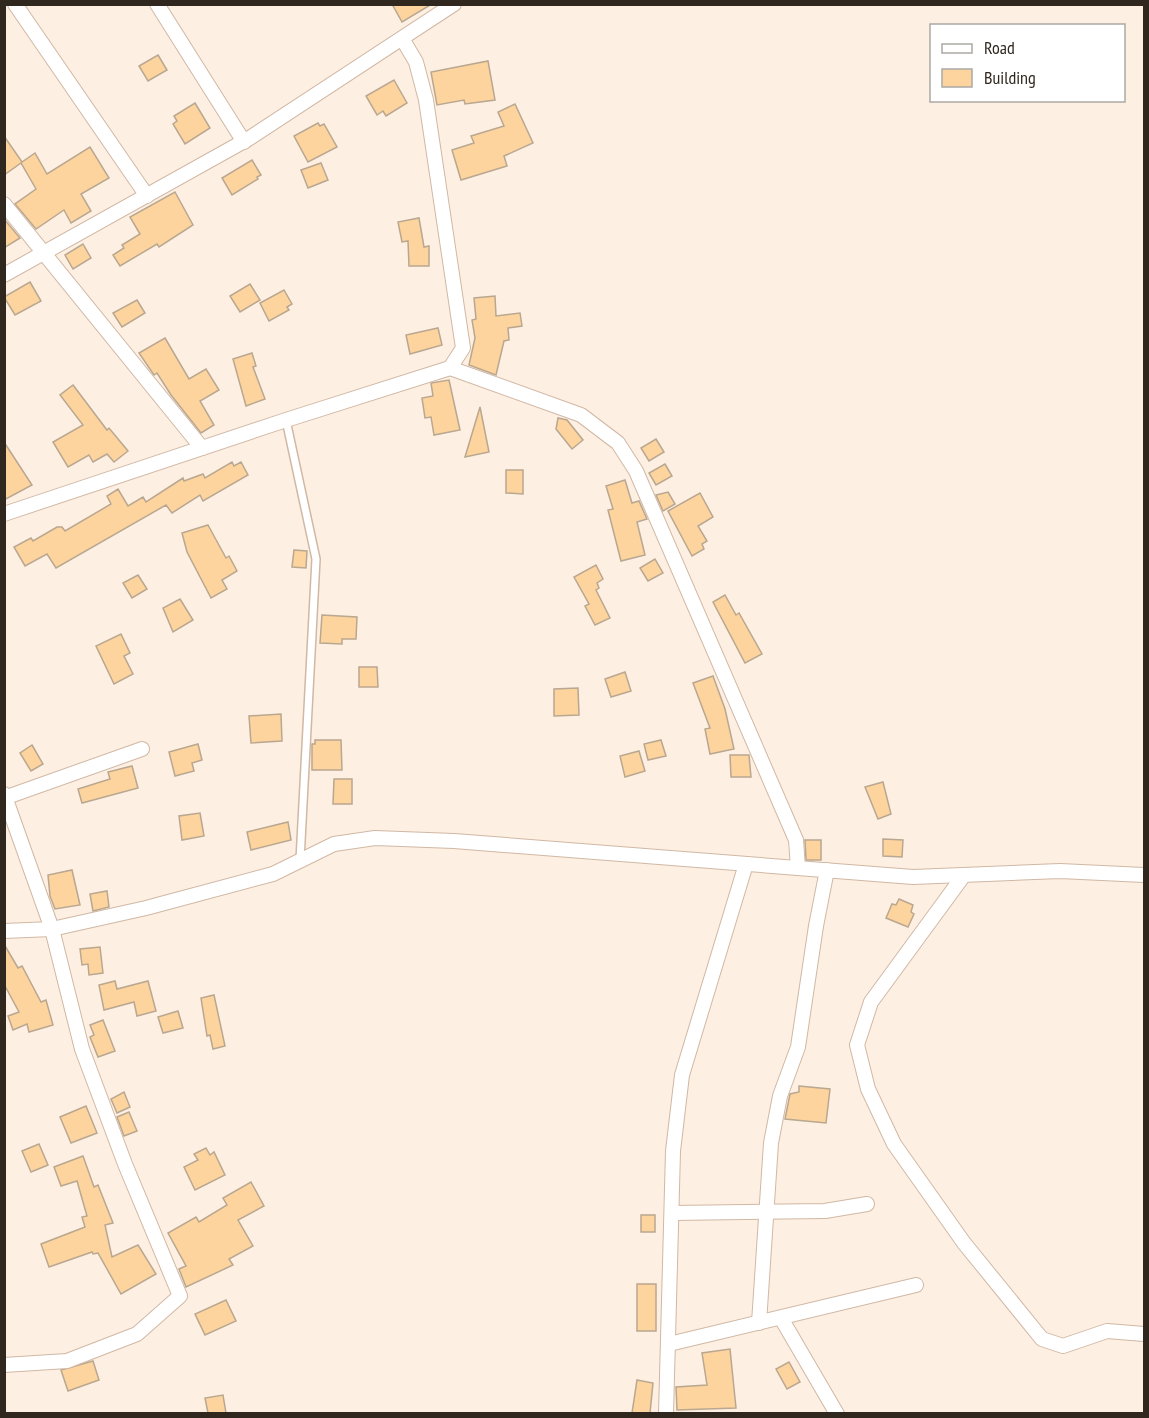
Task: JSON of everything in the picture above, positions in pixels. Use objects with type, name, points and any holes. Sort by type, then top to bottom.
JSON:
[{"type":"street","points":[[15,4],[147,196]]},
{"type":"street","points":[[157,4],[244,142]]},
{"type":"street","points":[[4,275],[244,142],[403,40],[454,4]]},
{"type":"street","points":[[403,40],[417,62],[426,100],[463,348],[450,368]]},
{"type":"street","points":[[4,204],[202,448]]},
{"type":"street","points":[[4,514],[450,368],[581,415],[618,443],[636,471],[796,840],[798,868]]},
{"type":"street","points":[[4,1365],[67,1361],[127,1338],[137,1334],[180,1296],[125,1164],[82,1049],[52,929],[5,796],[142,749]]},
{"type":"street","points":[[4,931],[52,929],[146,908],[273,874],[334,844],[375,838],[454,841],[913,877],[1060,871],[1144,875]]},
{"type":"street","points":[[666,1413],[673,1151],[682,1075],[746,864]]},
{"type":"street","points":[[759,1323],[765,1211],[775,1124],[780,1096],[798,1047],[816,926],[827,870]]},
{"type":"street","points":[[964,875],[871,1002],[857,1045],[868,1089],[894,1144],[964,1243],[1042,1339],[1063,1346],[1107,1331],[1144,1334]]},
{"type":"street","points":[[672,1213],[825,1211],[867,1204]]},
{"type":"street","points":[[669,1344],[916,1285]]},
{"type":"street","points":[[781,1318],[837,1413]]},
{"type":"lane","points":[[286,420],[316,559],[300,861]]},
{"type":"building","points":[[392,4],[432,4],[402,22]]},
{"type":"building","points":[[158,55],[167,70],[148,81],[139,66]]},
{"type":"building","points":[[488,61],[495,100],[465,104],[464,100],[437,105],[431,72]]},
{"type":"building","points":[[394,80],[407,103],[386,116],[383,111],[377,115],[366,96]]},
{"type":"building","points":[[195,103],[210,128],[185,144],[173,124],[177,121],[174,116]]},
{"type":"building","points":[[515,104],[533,143],[504,156],[507,166],[461,180],[452,150],[474,143],[471,136],[504,126],[498,112]]},
{"type":"building","points":[[318,123],[320,126],[324,124],[337,147],[308,162],[294,136]]},
{"type":"building","points":[[4,136],[22,162],[35,153],[47,174],[90,147],[109,178],[81,194],[91,211],[71,223],[64,210],[36,229],[15,204],[36,189],[21,163],[4,175]]},
{"type":"building","points":[[252,160],[261,175],[232,195],[222,178]]},
{"type":"building","points":[[321,163],[328,180],[308,188],[301,170]]},
{"type":"building","points":[[175,192],[193,225],[159,247],[157,244],[120,266],[113,255],[124,248],[122,245],[140,234],[130,217]]},
{"type":"building","points":[[419,218],[424,247],[429,246],[429,266],[409,266],[408,241],[402,242],[398,222]]},
{"type":"building","points":[[4,219],[20,238],[4,248]]},
{"type":"building","points":[[83,244],[91,258],[73,269],[65,255]]},
{"type":"building","points":[[30,282],[41,301],[15,315],[4,297]]},
{"type":"building","points":[[250,284],[260,300],[240,312],[230,296]]},
{"type":"building","points":[[284,290],[292,304],[287,307],[289,310],[269,321],[260,303]]},
{"type":"building","points":[[495,296],[496,316],[520,313],[522,326],[508,328],[509,340],[504,341],[496,375],[469,365],[475,338],[472,320],[476,319],[474,298]]},
{"type":"building","points":[[137,300],[145,313],[122,327],[113,313]]},
{"type":"building","points":[[438,328],[442,345],[410,354],[406,335]]},
{"type":"building","points":[[165,338],[189,379],[206,369],[219,390],[200,401],[214,425],[201,433],[157,373],[154,375],[139,353]]},
{"type":"building","points":[[252,353],[256,366],[253,367],[265,399],[246,406],[233,359]]},
{"type":"building","points":[[449,380],[460,430],[434,435],[431,417],[425,418],[422,398],[433,396],[431,383]]},
{"type":"building","points":[[73,385],[107,430],[109,428],[128,451],[114,462],[107,454],[93,462],[89,455],[68,467],[53,442],[83,425],[60,395]]},
{"type":"building","points":[[480,407],[489,452],[465,457]]},
{"type":"building","points":[[558,418],[567,420],[583,440],[572,449],[556,429]]},
{"type":"building","points":[[656,439],[664,452],[649,461],[641,448]]},
{"type":"building","points":[[4,442],[32,485],[4,500]]},
{"type":"building","points":[[232,462],[234,466],[241,462],[248,475],[203,501],[200,495],[172,513],[166,505],[56,568],[47,554],[25,566],[14,547],[31,538],[33,541],[57,527],[62,527],[65,531],[111,504],[107,496],[118,489],[128,506],[143,497],[146,502],[183,478],[184,481],[203,474],[205,478]]},
{"type":"building","points":[[665,464],[672,476],[656,485],[649,473]]},
{"type":"building","points":[[506,470],[523,470],[523,494],[506,493]]},
{"type":"building","points":[[625,480],[632,503],[639,501],[647,519],[637,522],[645,555],[621,561],[608,510],[613,509],[606,486]]},
{"type":"building","points":[[668,492],[675,504],[663,511],[656,495]]},
{"type":"building","points":[[700,493],[713,517],[698,526],[707,541],[702,544],[704,549],[692,556],[668,511]]},
{"type":"building","points":[[208,525],[226,558],[229,556],[237,571],[222,580],[227,589],[211,598],[187,552],[182,533]]},
{"type":"building","points":[[294,550],[307,551],[306,568],[292,567]]},
{"type":"building","points":[[655,559],[663,573],[648,581],[640,568]]},
{"type":"building","points":[[596,565],[603,579],[597,583],[599,588],[596,590],[610,618],[595,625],[585,606],[589,604],[574,577]]},
{"type":"building","points":[[138,575],[147,589],[132,598],[123,583]]},
{"type":"building","points":[[725,595],[736,615],[739,613],[762,654],[745,663],[713,602]]},
{"type":"building","points":[[180,599],[193,620],[173,632],[163,608]]},
{"type":"building","points":[[322,615],[357,617],[356,639],[342,639],[342,644],[320,643]]},
{"type":"building","points":[[121,634],[130,653],[124,656],[133,674],[114,684],[96,646]]},
{"type":"building","points":[[359,667],[377,667],[378,687],[359,687]]},
{"type":"building","points":[[625,672],[631,691],[611,697],[605,679]]},
{"type":"building","points":[[713,676],[725,709],[734,749],[710,754],[705,729],[710,728],[693,683]]},
{"type":"building","points":[[578,688],[579,715],[554,716],[554,689]]},
{"type":"building","points":[[281,714],[282,741],[251,743],[249,716]]},
{"type":"building","points":[[315,740],[341,740],[342,770],[312,770],[312,744],[315,744]]},
{"type":"building","points":[[661,740],[666,756],[648,760],[644,744]]},
{"type":"building","points":[[198,744],[202,760],[192,763],[194,771],[175,776],[169,752]]},
{"type":"building","points":[[32,745],[43,764],[31,771],[20,753]]},
{"type":"building","points":[[639,751],[645,771],[625,777],[620,756]]},
{"type":"building","points":[[730,755],[749,755],[751,777],[731,777]]},
{"type":"building","points":[[132,766],[138,788],[82,803],[78,789],[110,779],[108,772]]},
{"type":"building","points":[[334,779],[352,779],[352,804],[333,804]]},
{"type":"building","points":[[883,782],[891,814],[878,819],[865,787]]},
{"type":"building","points":[[200,813],[204,836],[182,840],[179,816]]},
{"type":"building","points":[[288,822],[291,840],[251,850],[247,832]]},
{"type":"building","points":[[883,839],[903,840],[902,857],[883,856]]},
{"type":"building","points":[[805,840],[821,840],[821,860],[806,860]]},
{"type":"building","points":[[72,870],[80,905],[55,909],[50,896],[48,875]]},
{"type":"building","points":[[107,891],[109,907],[93,911],[90,894]]},
{"type":"building","points":[[899,899],[913,905],[911,912],[914,914],[908,927],[886,918],[892,904],[896,905]]},
{"type":"building","points":[[4,944],[18,968],[22,966],[41,1002],[46,1000],[53,1025],[29,1032],[27,1024],[13,1030],[8,1016],[19,1012],[4,984]]},
{"type":"building","points":[[100,947],[103,973],[89,975],[88,964],[82,965],[80,949]]},
{"type":"building","points":[[115,981],[117,989],[148,981],[156,1011],[137,1016],[134,1002],[104,1010],[99,985]]},
{"type":"building","points":[[214,995],[225,1046],[213,1049],[210,1035],[207,1036],[201,998]]},
{"type":"building","points":[[178,1011],[183,1028],[163,1033],[158,1017]]},
{"type":"building","points":[[103,1020],[115,1051],[98,1057],[90,1037],[94,1035],[90,1025]]},
{"type":"building","points":[[799,1086],[830,1089],[826,1123],[785,1119],[790,1094],[799,1092]]},
{"type":"building","points":[[124,1092],[130,1107],[117,1113],[111,1099]]},
{"type":"building","points":[[86,1106],[97,1133],[71,1143],[60,1117]]},
{"type":"building","points":[[129,1112],[137,1131],[124,1136],[117,1117]]},
{"type":"building","points":[[39,1144],[48,1165],[31,1172],[22,1151]]},
{"type":"building","points":[[206,1148],[210,1155],[214,1152],[225,1175],[195,1190],[184,1167],[198,1160],[194,1154]]},
{"type":"building","points":[[83,1156],[94,1187],[98,1185],[113,1223],[105,1225],[112,1257],[138,1245],[156,1274],[121,1294],[98,1253],[93,1254],[92,1252],[49,1267],[41,1244],[85,1227],[82,1217],[87,1216],[77,1181],[61,1186],[54,1167]]},
{"type":"building","points":[[251,1182],[264,1206],[238,1220],[253,1246],[229,1259],[233,1265],[186,1287],[179,1269],[186,1266],[168,1233],[196,1217],[199,1222],[227,1205],[223,1198]]},
{"type":"building","points":[[641,1215],[655,1215],[655,1232],[641,1232]]},
{"type":"building","points":[[637,1284],[656,1284],[656,1331],[637,1331]]},
{"type":"building","points":[[226,1300],[236,1321],[205,1335],[195,1314]]},
{"type":"building","points":[[730,1349],[736,1408],[677,1410],[676,1387],[707,1385],[702,1353]]},
{"type":"building","points":[[93,1361],[99,1380],[68,1391],[61,1370]]},
{"type":"building","points":[[789,1362],[800,1382],[787,1389],[776,1369]]},
{"type":"building","points":[[637,1380],[653,1383],[650,1413],[632,1413]]},
{"type":"building","points":[[223,1395],[226,1413],[208,1413],[205,1398]]}]
